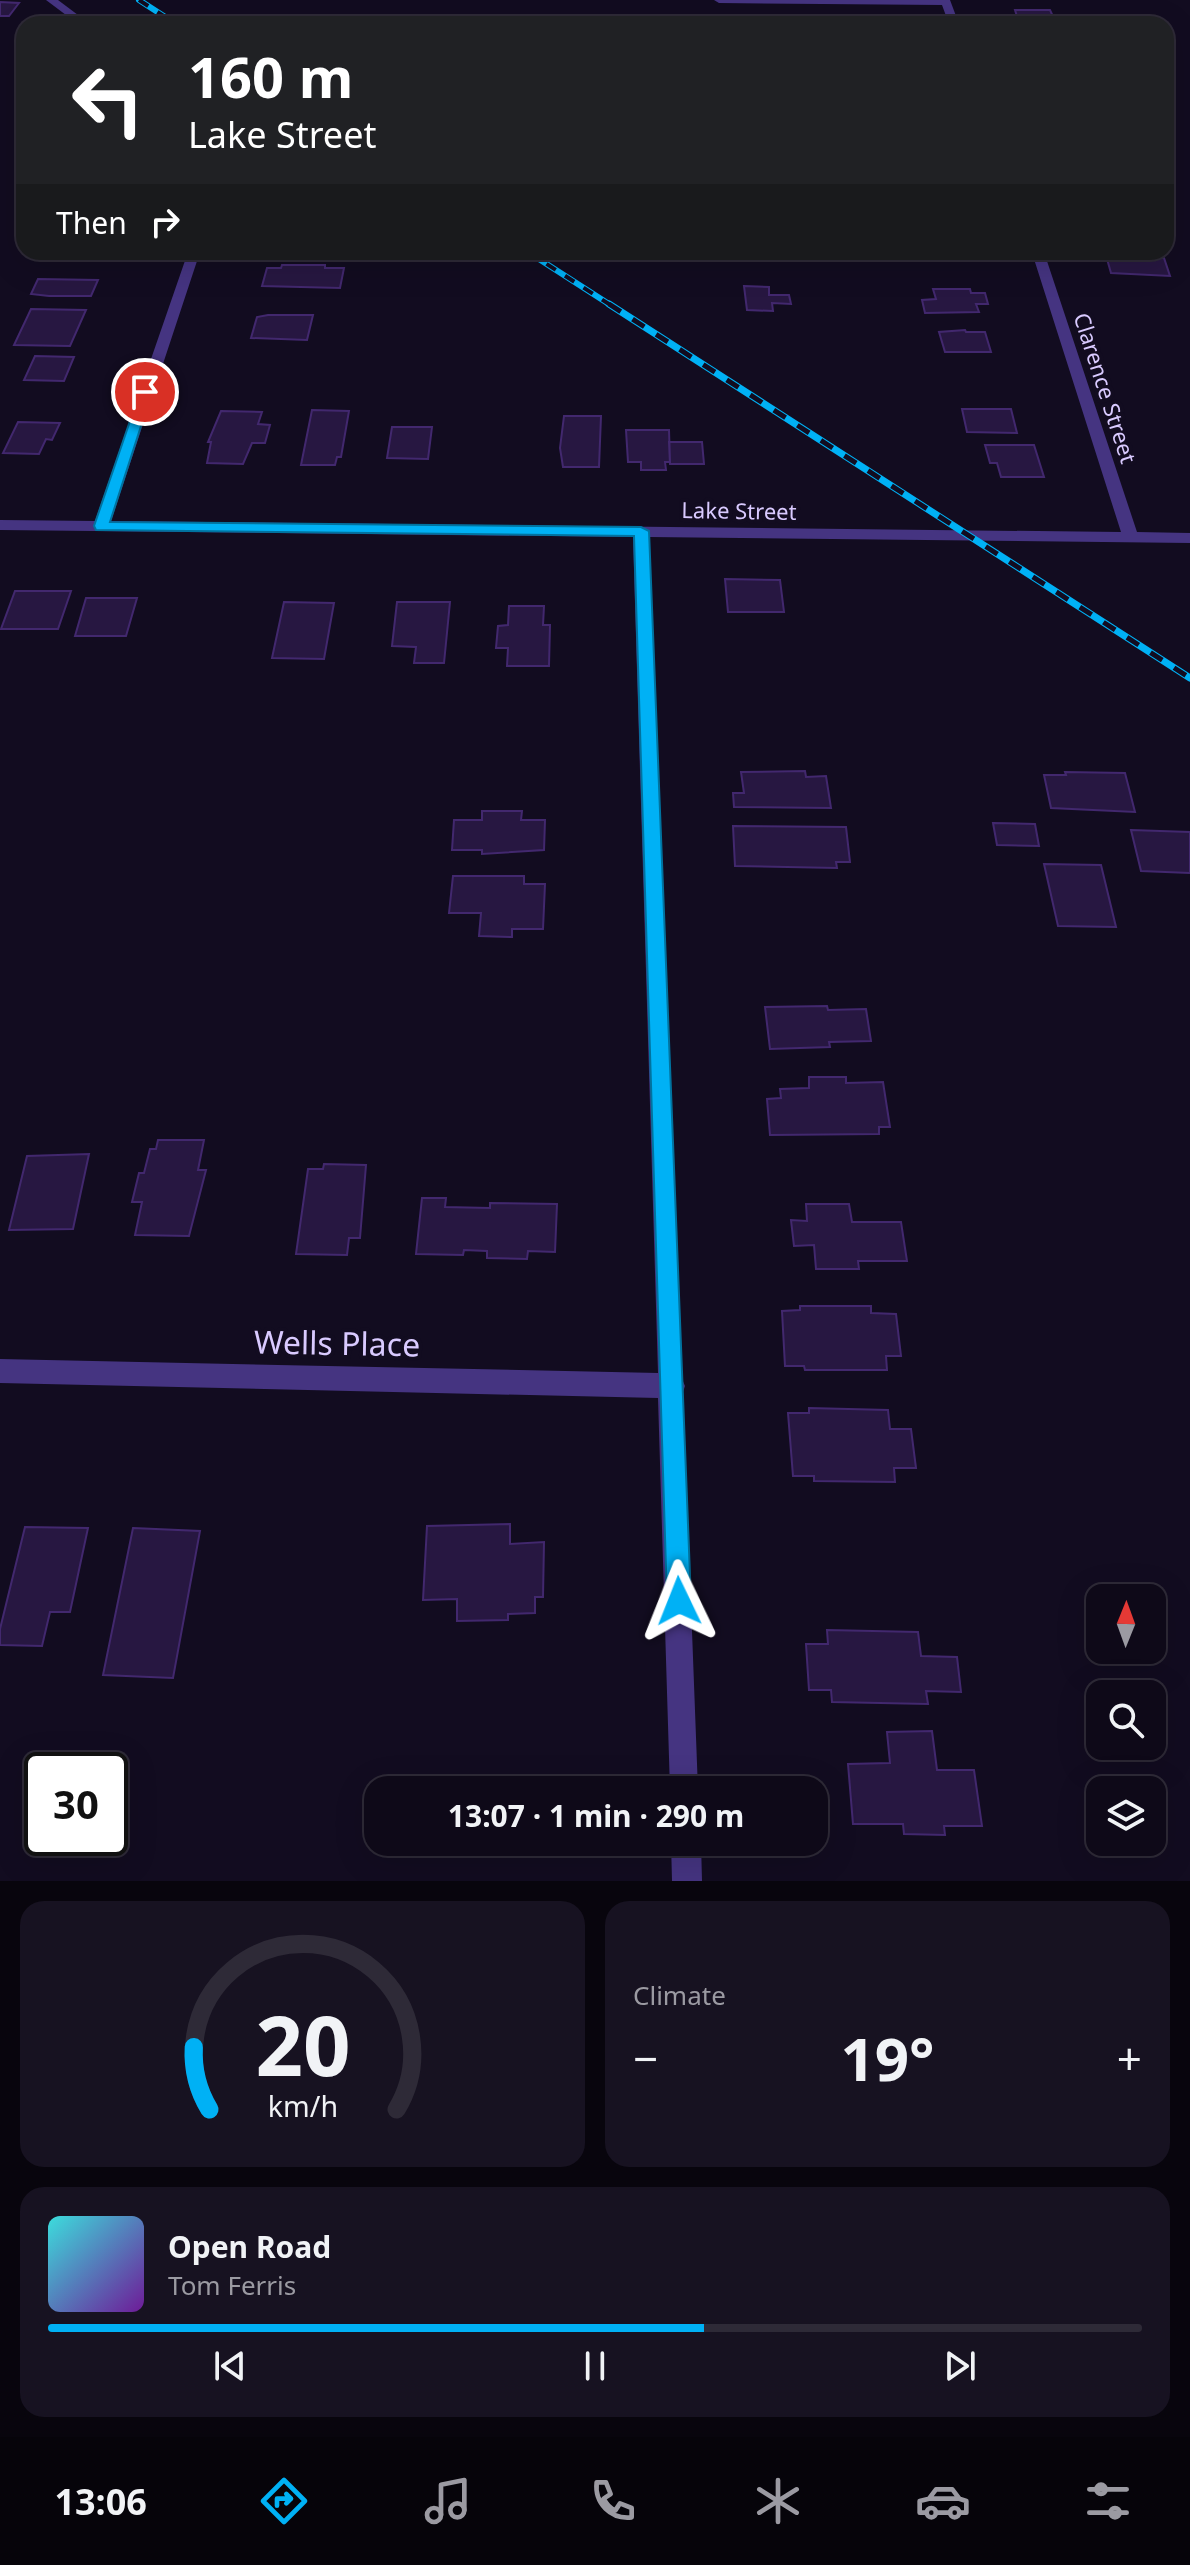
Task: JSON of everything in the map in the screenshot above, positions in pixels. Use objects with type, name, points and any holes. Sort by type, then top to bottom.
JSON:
[{"type":"street","points":[[51,0],[74,16]]},
{"type":"street","points":[[719,0],[945,1]]},
{"type":"street","points":[[101,526],[191,260]]},
{"type":"street","name":"Clarence Street","points":[[1040,260],[1131,537]]},
{"type":"street","name":"Lake Street","points":[[0,525],[1190,538]]},
{"type":"street","points":[[641,531],[673,1386],[684,1776]]},
{"type":"street","name":"Wells Place","points":[[0,1371],[673,1386]]},
{"type":"street","points":[[686,1856],[687,1881]]},
{"type":"building","points":[[0,2],[19,3],[9,16],[0,16]]},
{"type":"building","points":[[1015,10],[1050,10],[1053,16],[1017,16]]},
{"type":"building","points":[[1107,260],[1165,260],[1170,276],[1111,273]]},
{"type":"building","points":[[282,265],[344,268],[340,288],[262,286],[267,268],[281,268]]},
{"type":"building","points":[[38,279],[98,280],[91,296],[49,296],[31,294]]},
{"type":"building","points":[[744,286],[769,287],[769,295],[789,295],[791,304],[772,303],[773,311],[747,310]]},
{"type":"building","points":[[933,289],[970,289],[971,293],[985,293],[988,304],[976,304],[979,312],[925,313],[922,300],[936,299]]},
{"type":"building","points":[[31,309],[86,310],[70,346],[14,345]]},
{"type":"building","points":[[313,315],[307,340],[251,338],[257,317]]},
{"type":"building","points":[[939,332],[985,332],[991,352],[945,352]]},
{"type":"building","points":[[35,356],[74,357],[64,381],[24,380]]},
{"type":"building","points":[[962,409],[1011,409],[1017,433],[967,432]]},
{"type":"building","points":[[312,410],[349,411],[341,457],[337,457],[335,465],[301,465]]},
{"type":"building","points":[[221,411],[262,412],[258,424],[270,425],[265,443],[252,443],[243,464],[207,463],[211,442],[208,442]]},
{"type":"building","points":[[564,416],[601,416],[599,467],[563,467],[560,448]]},
{"type":"building","points":[[18,422],[60,423],[52,440],[46,439],[39,454],[3,453]]},
{"type":"building","points":[[392,427],[432,427],[428,459],[387,458]]},
{"type":"building","points":[[626,430],[669,430],[670,462],[665,462],[666,470],[641,470],[641,462],[628,462]]},
{"type":"building","points":[[669,442],[702,442],[704,464],[670,464]]},
{"type":"building","points":[[985,445],[1034,445],[1044,477],[1001,477],[997,463],[990,463]]},
{"type":"building","points":[[725,579],[780,580],[784,612],[728,612]]},
{"type":"building","points":[[15,591],[71,591],[58,629],[1,629]]},
{"type":"building","points":[[86,598],[137,598],[126,636],[75,636]]},
{"type":"building","points":[[284,602],[334,603],[324,659],[272,658]]},
{"type":"building","points":[[397,602],[450,602],[444,663],[414,663],[416,647],[392,646]]},
{"type":"building","points":[[509,606],[544,606],[543,625],[550,625],[549,666],[507,666],[508,648],[496,648],[498,626],[508,625]]},
{"type":"building","points":[[805,771],[806,777],[826,776],[831,808],[734,807],[733,793],[744,793],[741,772]]},
{"type":"building","points":[[1065,772],[1125,773],[1135,812],[1051,808],[1044,775],[1066,775]]},
{"type":"building","points":[[482,811],[522,811],[521,820],[545,820],[544,850],[482,854],[482,850],[452,850],[454,820],[482,820]]},
{"type":"building","points":[[993,823],[1035,824],[1039,846],[997,845]]},
{"type":"building","points":[[733,826],[846,827],[850,862],[836,862],[837,868],[735,866]]},
{"type":"building","points":[[1131,830],[1190,832],[1190,873],[1141,871]]},
{"type":"building","points":[[1044,864],[1101,865],[1116,927],[1058,926]]},
{"type":"building","points":[[453,876],[524,876],[524,884],[545,884],[543,929],[512,929],[512,937],[479,936],[481,913],[449,913]]},
{"type":"building","points":[[827,1006],[828,1010],[866,1009],[871,1041],[829,1042],[830,1047],[770,1049],[765,1007]]},
{"type":"building","points":[[809,1077],[846,1077],[846,1083],[883,1082],[890,1127],[879,1127],[879,1134],[770,1135],[767,1099],[781,1098],[780,1089],[809,1088]]},
{"type":"building","points":[[158,1140],[204,1140],[198,1170],[206,1170],[189,1236],[135,1235],[142,1202],[132,1202],[139,1173],[144,1173],[150,1149],[156,1149]]},
{"type":"building","points":[[89,1154],[73,1229],[9,1230],[27,1156]]},
{"type":"building","points":[[324,1164],[366,1165],[360,1238],[349,1238],[347,1255],[296,1254],[308,1169],[323,1169]]},
{"type":"building","points":[[422,1198],[446,1198],[445,1207],[490,1208],[490,1203],[557,1204],[555,1252],[528,1251],[527,1259],[487,1258],[487,1251],[464,1250],[463,1255],[416,1254]]},
{"type":"building","points":[[806,1204],[849,1204],[852,1222],[901,1222],[907,1261],[858,1261],[859,1269],[816,1269],[814,1245],[794,1246],[791,1220],[807,1221]]},
{"type":"building","points":[[800,1306],[871,1306],[871,1313],[896,1314],[901,1356],[886,1356],[887,1370],[805,1370],[804,1366],[785,1366],[782,1311],[800,1310]]},
{"type":"building","points":[[809,1408],[888,1410],[890,1429],[911,1429],[916,1468],[894,1468],[895,1482],[814,1481],[814,1476],[793,1476],[788,1413],[809,1413]]},
{"type":"building","points":[[510,1524],[510,1544],[544,1542],[543,1597],[535,1597],[535,1613],[508,1614],[508,1620],[457,1621],[457,1599],[423,1600],[427,1526]]},
{"type":"building","points":[[25,1527],[88,1528],[70,1612],[50,1612],[42,1646],[0,1645],[0,1629]]},
{"type":"building","points":[[133,1528],[200,1531],[173,1678],[103,1675]]},
{"type":"building","points":[[827,1630],[918,1632],[921,1656],[957,1657],[961,1692],[926,1691],[928,1704],[832,1702],[831,1690],[809,1690],[806,1644],[828,1644]]},
{"type":"building","points":[[932,1731],[937,1770],[974,1770],[982,1826],[944,1826],[945,1835],[904,1834],[903,1824],[853,1824],[848,1764],[890,1763],[887,1732]]},
{"type":"railway","points":[[139,0],[164,16]]},
{"type":"railway","points":[[540,260],[612,306]]},
{"type":"railway","points":[[609,304],[1190,678]]},
{"type":"route","points":[[145,392],[101,526],[641,531],[679,1601]]}]
